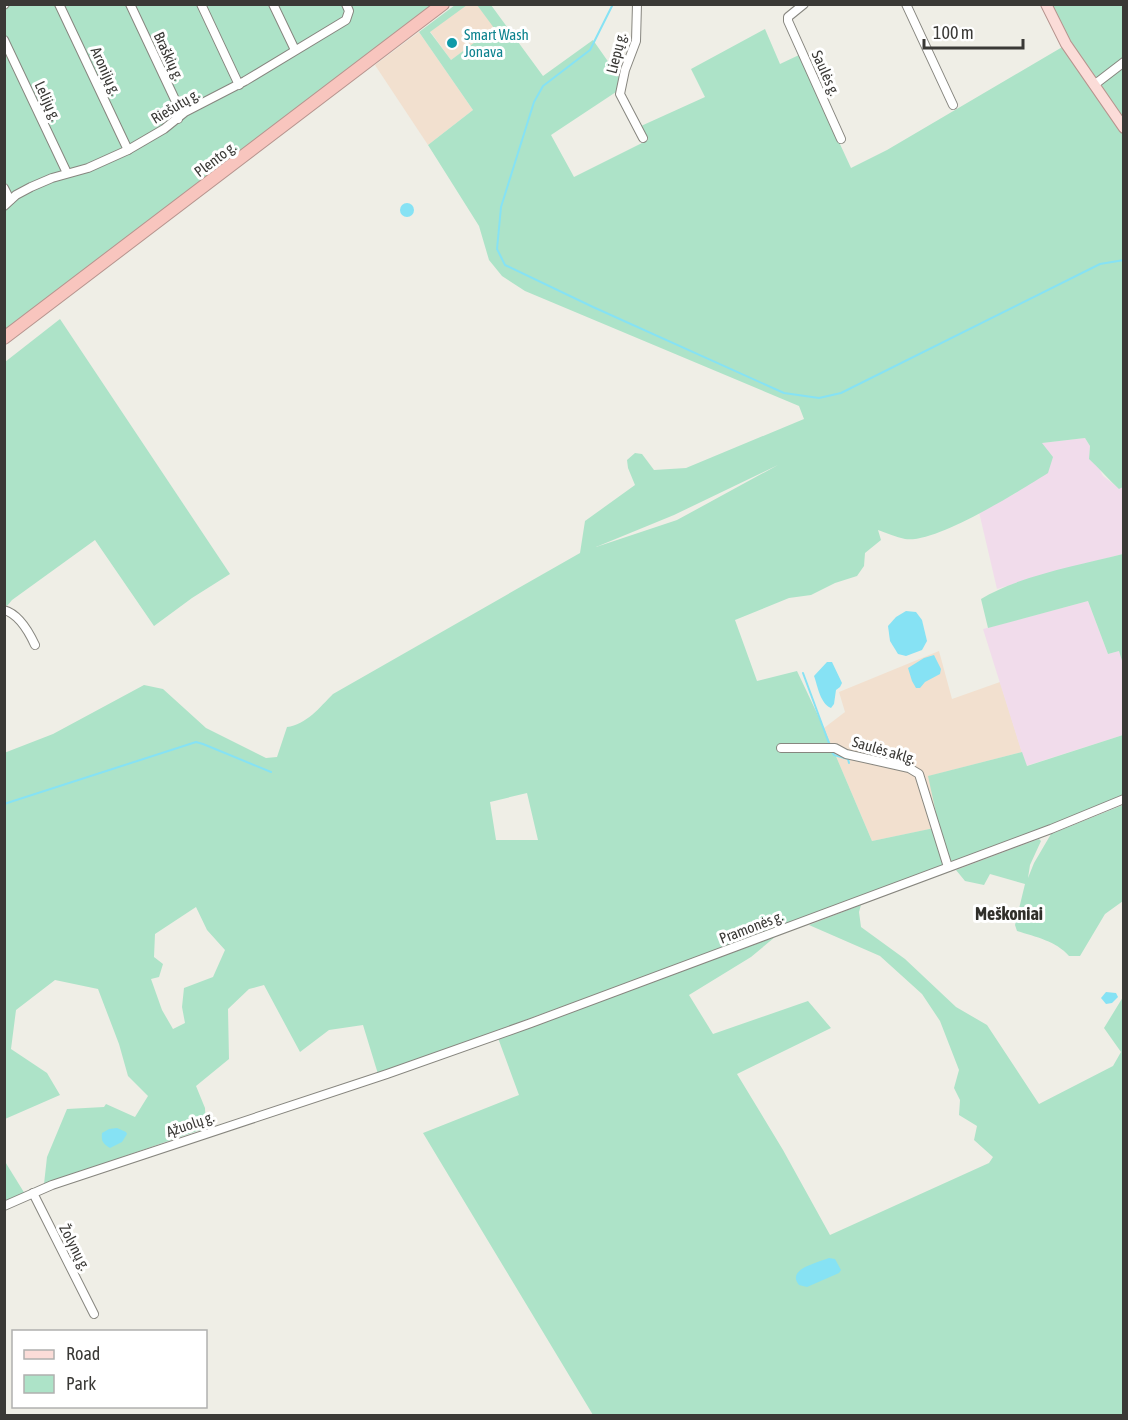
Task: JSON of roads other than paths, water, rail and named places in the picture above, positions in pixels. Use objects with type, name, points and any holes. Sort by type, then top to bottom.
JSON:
[{"type":"highway","name":"Plento g.","points":[[4,338],[443,4]]},
{"type":"main road","points":[[1046,4],[1066,44],[1124,128]]},
{"type":"street","name":"Aronijų g.","points":[[59,4],[128,150]]},
{"type":"street","name":"Braškių g.","points":[[130,4],[178,106],[178,119]]},
{"type":"street","points":[[201,4],[239,85]]},
{"type":"street","points":[[273,4],[295,50]]},
{"type":"street","name":"Liepų g.","points":[[637,4],[636,41],[625,70],[620,94],[643,138]]},
{"type":"street","name":"Saulės g.","points":[[804,4],[788,17],[788,21],[841,139]]},
{"type":"street","points":[[906,4],[954,105]]},
{"type":"street","name":"Riešutų g.","points":[[8,203],[31,187],[67,173],[88,168],[128,150],[178,119],[185,112],[239,85],[346,20],[348,8]]},
{"type":"street","name":"Lelijų g.","points":[[4,40],[67,173]]},
{"type":"street","points":[[1094,85],[1124,62]]},
{"type":"street","points":[[4,188],[8,203]]},
{"type":"street","points":[[4,610],[14,613],[35,645]]},
{"type":"street","name":"Saulės aklg.","points":[[782,748],[835,748],[846,754],[909,768],[919,774],[948,867]]},
{"type":"street","name":"Pramonės g.","points":[[387,1074],[541,1019],[1124,799]]},
{"type":"street","name":"Ąžuolų g.","points":[[4,1206],[33,1193],[194,1137],[387,1074]]},
{"type":"street","name":"Žolynų g.","points":[[33,1193],[94,1314]]},
{"type":"water","points":[[407,203],[412,205],[414,210],[412,215],[407,217],[402,215],[400,210],[402,205]]},
{"type":"water","points":[[906,611],[916,612],[922,620],[927,641],[922,650],[906,656],[898,654],[890,641],[888,626]]},
{"type":"water","points":[[934,655],[941,669],[940,674],[925,682],[920,688],[916,688],[908,668]]},
{"type":"water","points":[[827,662],[832,662],[842,683],[836,690],[834,704],[831,708],[822,699],[814,676]]},
{"type":"water","points":[[1106,992],[1116,993],[1118,997],[1112,1003],[1106,1004],[1101,998]]},
{"type":"water","points":[[117,1128],[127,1134],[122,1142],[110,1148],[103,1142],[102,1133]]},
{"type":"water","points":[[829,1258],[835,1259],[841,1270],[839,1273],[807,1287],[799,1285],[796,1279],[800,1271]]},
{"type":"waterway","points":[[613,4],[590,50],[543,86],[534,102],[501,207],[497,249],[505,265],[784,393],[819,398],[841,393],[1100,264],[1124,260]]},
{"type":"waterway","points":[[803,673],[830,746]]},
{"type":"waterway","points":[[4,804],[196,742],[271,772]]},
{"type":"waterway","points":[[831,751],[834,755],[848,759],[849,763]]},
{"type":"place","name":"Smart Wash Jonava","points":[[452,43]]},
{"type":"district","name":"Meškoniai","points":[[1009,913]]}]
